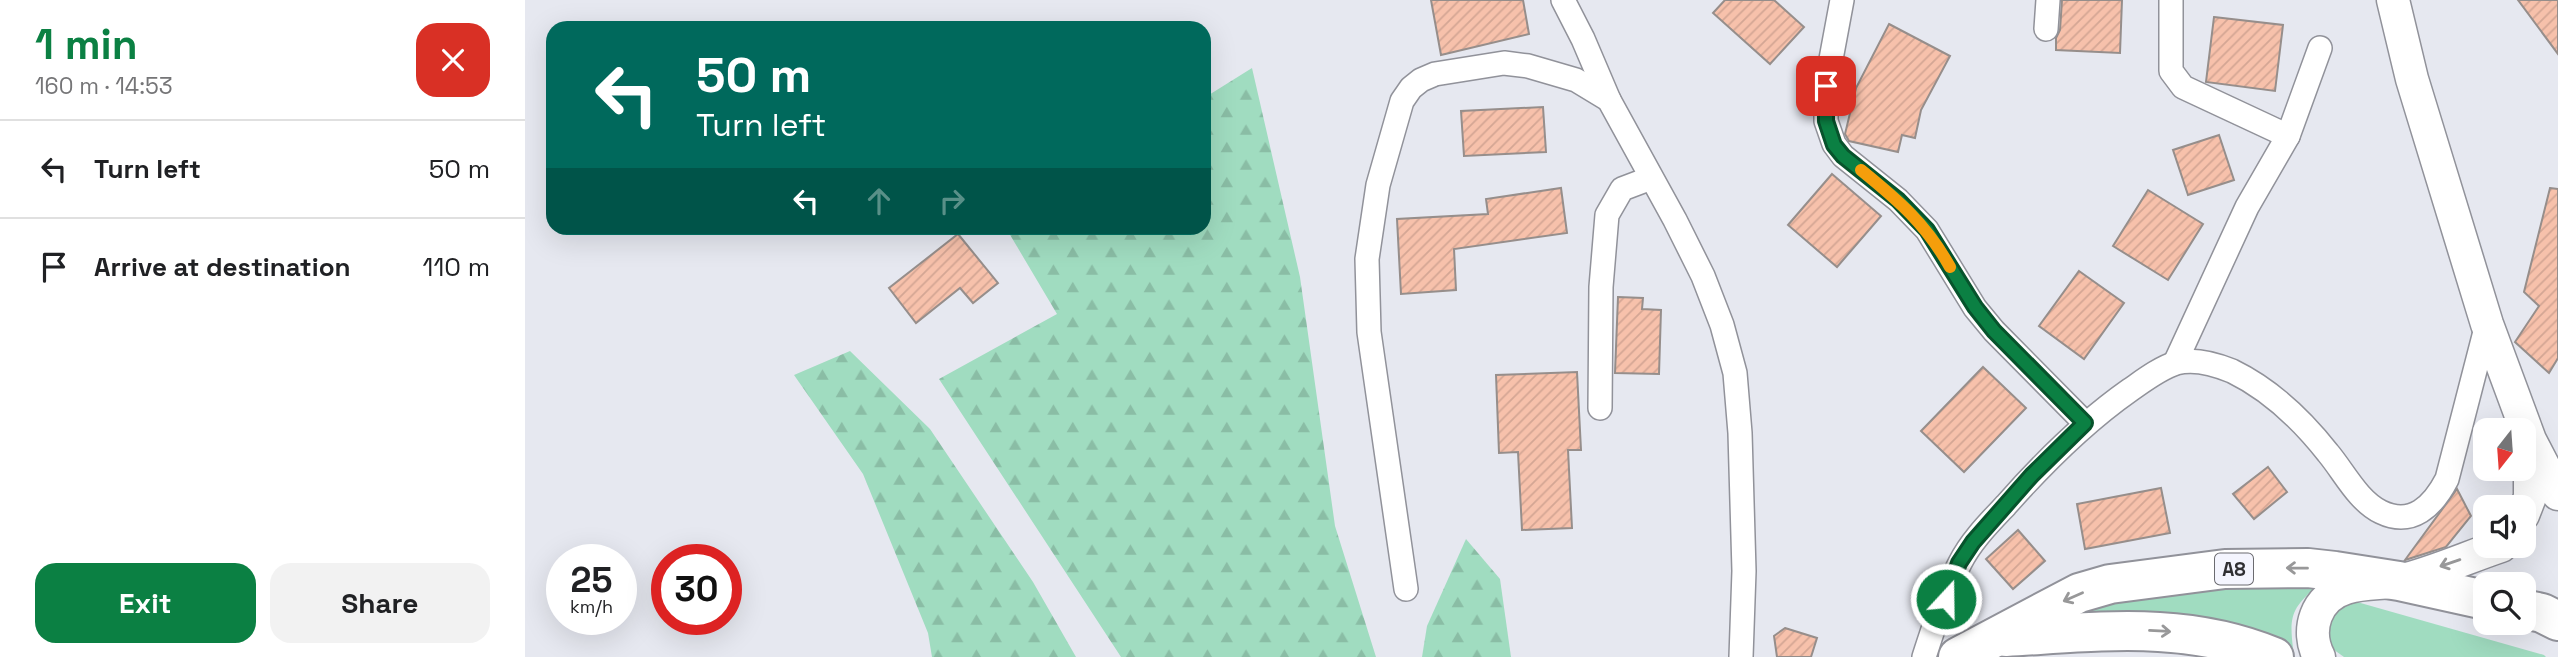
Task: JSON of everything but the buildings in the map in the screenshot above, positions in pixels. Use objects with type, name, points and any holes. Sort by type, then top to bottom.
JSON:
[{"type":"highway","name":"A8","points":[[1958,657],[2079,593],[2110,584],[2225,569],[2308,568],[2399,581],[2473,597]]},
{"type":"highway","points":[[2536,612],[2558,621]]},
{"type":"highway","name":"A8","points":[[1994,637],[2156,630],[2231,642],[2274,657]]},
{"type":"street","points":[[1563,0],[1609,100],[1703,276],[1722,325],[1735,373],[1740,433],[1744,571],[1741,657]]},
{"type":"street","points":[[1842,0],[1826,86],[1826,121],[1834,145],[1843,156],[1898,200],[1927,230],[1969,298],[1994,331],[2085,423]]},
{"type":"street","points":[[2046,29],[2048,0]]},
{"type":"street","points":[[2171,0],[2171,71],[2183,87],[2288,136]]},
{"type":"street","points":[[2393,0],[2413,79],[2487,324],[2522,418]]},
{"type":"street","points":[[2175,363],[2247,207],[2288,136],[2320,48]]},
{"type":"street","points":[[1406,589],[1369,332],[1367,259],[1378,185],[1402,101],[1411,88],[1435,74],[1504,63],[1552,72],[1576,80],[1609,100]]},
{"type":"street","points":[[1600,408],[1601,288],[1607,215],[1622,189],[1651,178]]},
{"type":"street","points":[[1924,657],[1959,563],[1973,542],[2032,475],[2085,423],[2145,379],[2175,363],[2200,361],[2231,371],[2269,393],[2299,419],[2364,499],[2378,511],[2402,518],[2414,515],[2435,501],[2447,479],[2487,324]]},
{"type":"street","points":[[2536,452],[2558,494]]},
{"type":"street","points":[[2319,657],[2312,627],[2316,612],[2326,599],[2346,587],[2399,581],[2473,556]]},
{"type":"green space","points":[[1252,68],[1300,277],[1335,526],[1376,657],[1121,657],[939,379],[1057,314],[1010,235],[1211,235],[1211,94]]},
{"type":"green space","points":[[850,351],[930,429],[1033,582],[1076,657],[932,657],[928,633],[863,474],[794,375]]},
{"type":"green space","points":[[1466,539],[1500,579],[1511,657],[1422,657],[1427,626]]},
{"type":"green space","points":[[2317,586],[2302,600],[2294,613],[2293,648],[2231,626],[2043,622],[2084,607],[2166,592]]},
{"type":"green space","points":[[2357,602],[2546,657],[2344,657],[2330,647],[2325,631],[2336,611]]},
{"type":"slow traffic","points":[[1861,170],[1898,200],[1927,230],[1950,267]]},
{"type":"route","points":[[1826,86],[1826,121],[1834,145],[1843,156],[1898,200],[1927,230],[1975,307],[1994,331],[2085,423],[2032,475],[1973,542],[1959,563],[1946,599]]}]
